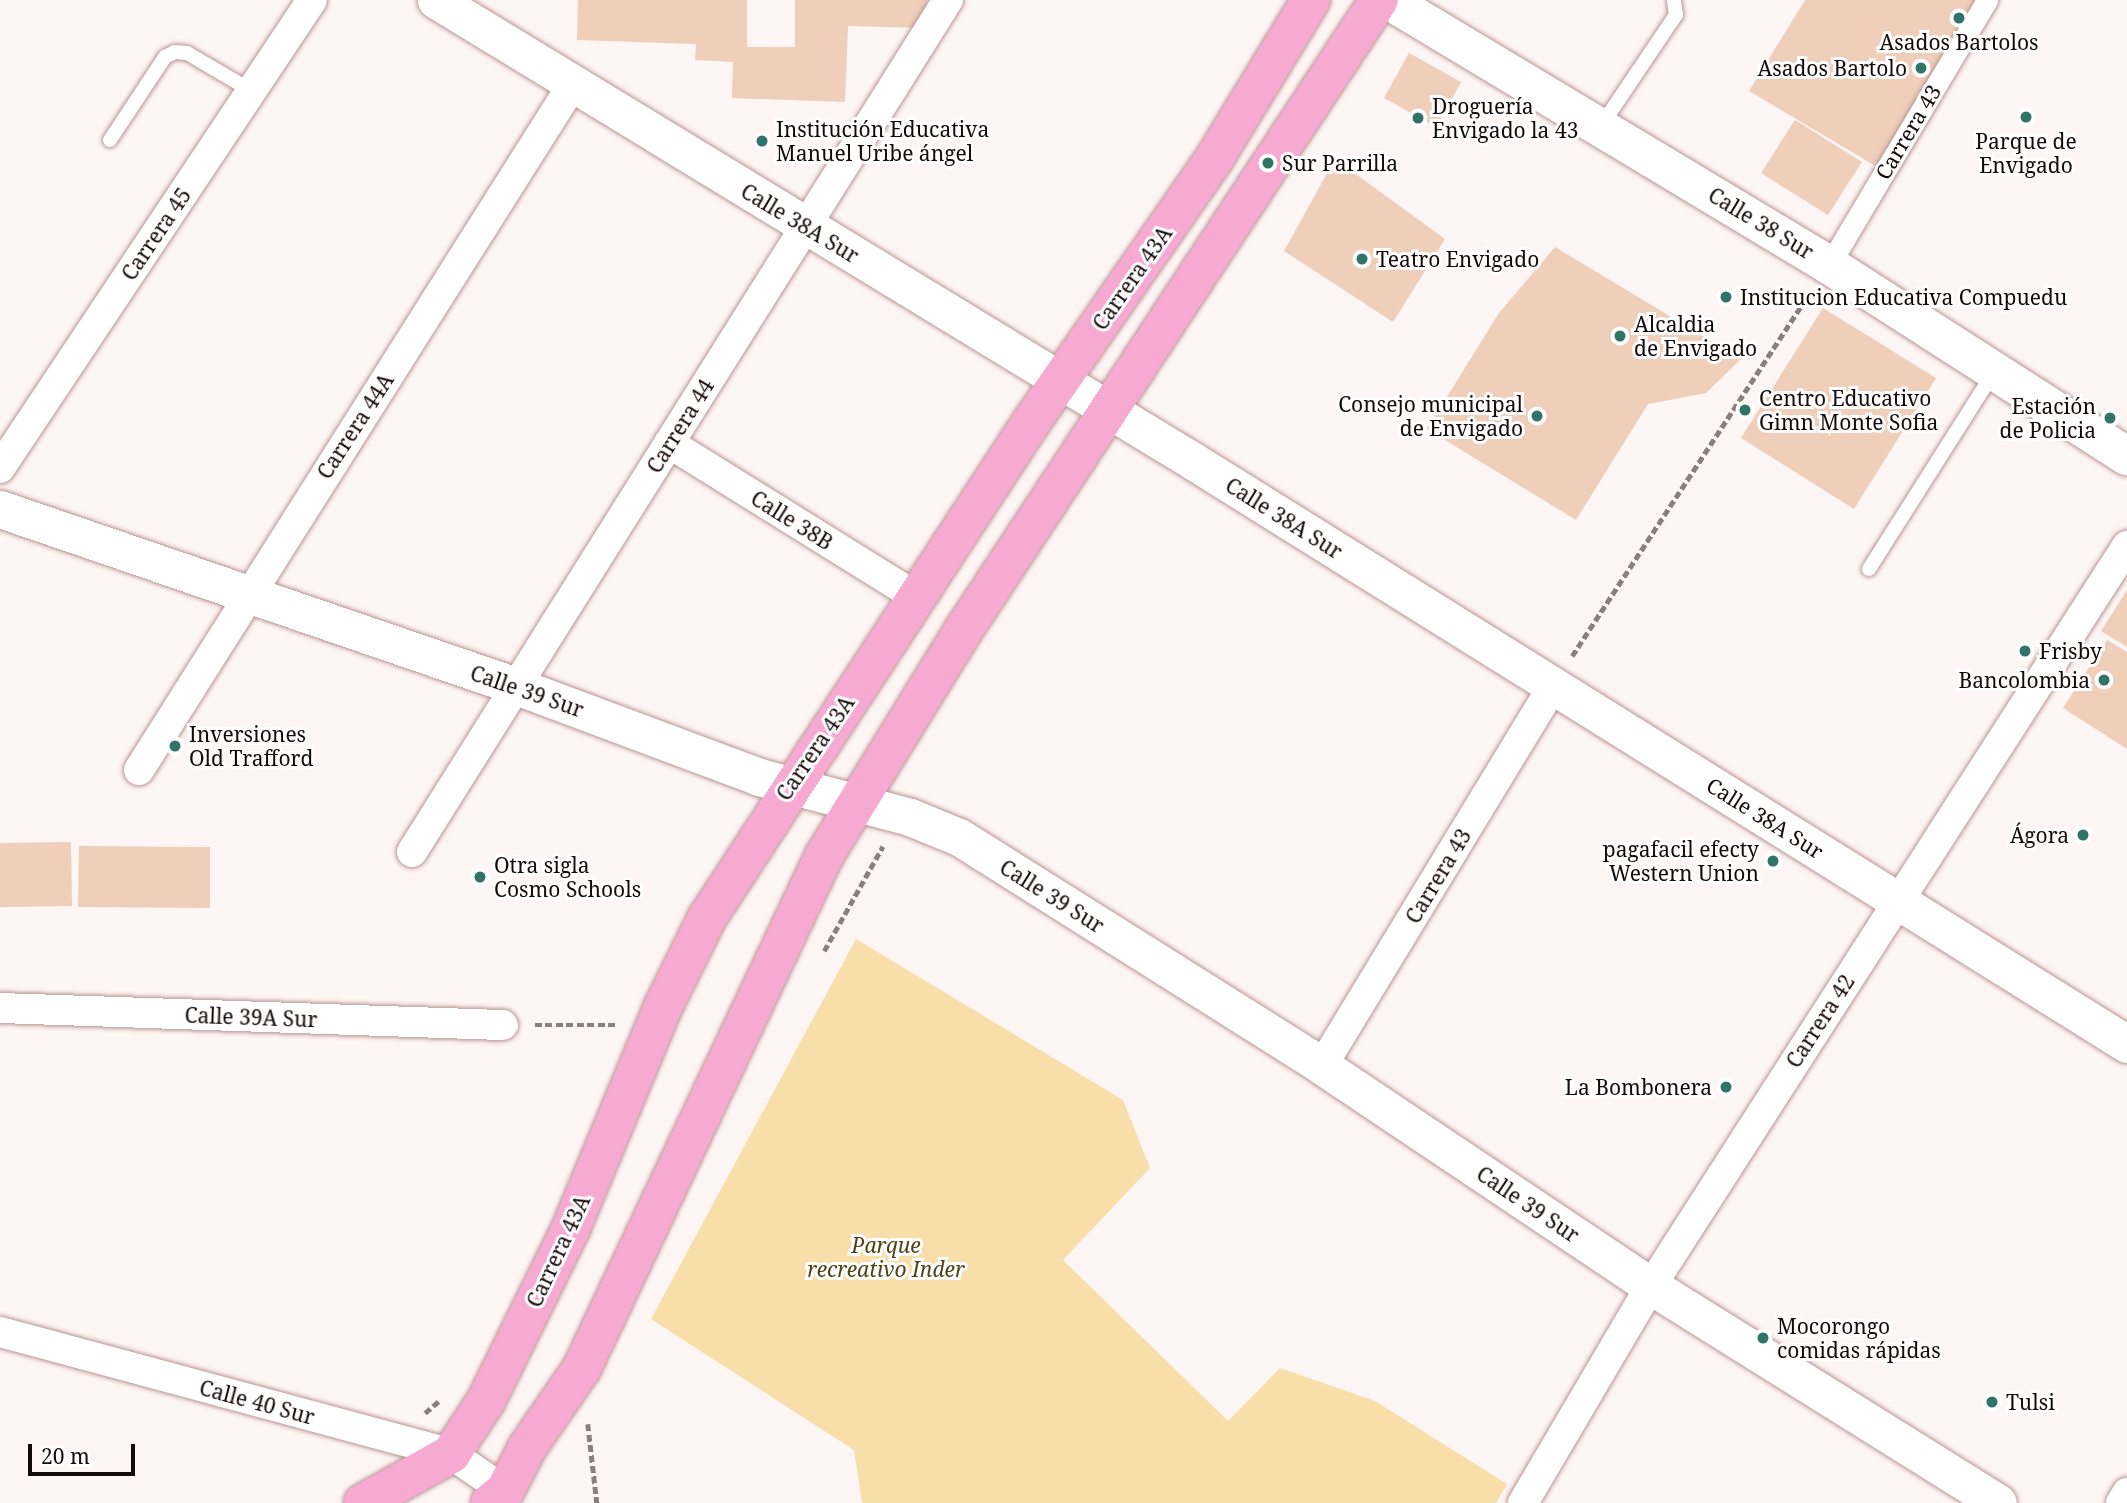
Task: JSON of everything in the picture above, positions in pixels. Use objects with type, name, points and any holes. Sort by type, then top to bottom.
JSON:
[{"type":"main road","name":"Carrera 43A","points":[[363,1503],[451,1454],[486,1401],[571,1228],[664,1005],[707,918],[790,786],[1059,382],[1216,156],[1311,0]]},
{"type":"main road","points":[[498,1499],[527,1448],[582,1368],[824,856],[1110,410],[1379,0]]},
{"type":"main road","name":"Calle 38 Sur","points":[[1388,0],[1829,265],[2127,457]]},
{"type":"street","name":"Carrera 45","points":[[0,468],[312,0]]},
{"type":"street","name":"Calle 38A Sur","points":[[436,0],[1059,382],[1110,410],[2127,1044]]},
{"type":"street","name":"Carrera 44","points":[[412,852],[948,0]]},
{"type":"street","name":"Carrera 43","points":[[1829,265],[1987,0]]},
{"type":"street","name":"Carrera 44A","points":[[139,770],[573,84]]},
{"type":"street","name":"Calle 38B","points":[[669,443],[916,597]]},
{"type":"street","name":"Calle 39 Sur","points":[[0,509],[246,598],[516,686],[790,786],[856,806],[910,817],[959,837],[1322,1066],[1651,1286],[1998,1503]]},
{"type":"street","name":"Carrera 42","points":[[1523,1503],[1651,1286],[2127,546]]},
{"type":"street","name":"Carrera 43","points":[[1322,1066],[1553,686]]},
{"type":"street","name":"Calle 39A Sur","points":[[0,1008],[503,1025]]},
{"type":"street","name":"Calle 40 Sur","points":[[0,1332],[451,1454],[498,1499]]},
{"type":"street","points":[[2121,1503],[2127,1493]]},
{"type":"lane","points":[[1600,127],[1676,15],[1674,0]]},
{"type":"lane","points":[[110,140],[165,57],[175,52],[187,53],[252,91]]},
{"type":"lane","points":[[1869,569],[1994,371]]},
{"type":"path","points":[[1553,686],[1829,265]]},
{"type":"path","points":[[503,1025],[622,1025]]},
{"type":"path","points":[[587,1415],[597,1503]]},
{"type":"green space","name":"Parque recreativo Inder","points":[[856,939],[1123,1100],[1150,1168],[1063,1260],[1228,1421],[1280,1368],[1375,1401],[1507,1484],[1496,1503],[862,1503],[854,1450],[651,1319]]},
{"type":"building","points":[[578,0],[747,0],[747,47],[795,47],[795,0],[927,0],[926,28],[848,26],[845,102],[732,98],[733,62],[695,60],[696,44],[577,40]]},
{"type":"building","points":[[1805,0],[1980,0],[1879,168],[1749,91]]},
{"type":"building","points":[[1409,53],[1461,82],[1436,127],[1384,98]]},
{"type":"building","points":[[1795,120],[1862,162],[1828,215],[1761,173]]},
{"type":"building","points":[[1335,159],[1445,239],[1393,322],[1284,251]]},
{"type":"building","points":[[1555,247],[1741,359],[1706,393],[1648,404],[1576,520],[1427,429],[1499,313]]},
{"type":"building","points":[[1823,308],[1936,378],[1854,509],[1741,438]]},
{"type":"building","points":[[2127,590],[2127,647],[2101,631]]},
{"type":"building","name":"Bancolombia","points":[[2107,640],[2127,652],[2127,749],[2063,708]]},
{"type":"building","points":[[71,842],[72,906],[0,907],[0,843]]},
{"type":"building","points":[[79,846],[210,847],[210,908],[78,907]]},
{"type":"place","name":"Asados Bartolos","points":[[1959,18]]},
{"type":"place","name":"Asados Bartolo","points":[[1921,68]]},
{"type":"place","name":"Parque de Envigado","points":[[2026,117]]},
{"type":"place","name":"Droguería Envigado la 43","points":[[1418,118]]},
{"type":"place","name":"Institución Educativa Manuel Uribe ángel","points":[[762,141]]},
{"type":"place","name":"Sur Parrilla","points":[[1268,163]]},
{"type":"place","name":"Teatro Envigado","points":[[1362,259]]},
{"type":"place","name":"Institucion Educativa Compuedu","points":[[1726,297]]},
{"type":"place","name":"Alcaldia de Envigado","points":[[1620,336]]},
{"type":"place","name":"Centro Educativo Gimn Monte Sofia","points":[[1745,410]]},
{"type":"place","name":"Consejo municipal de Envigado","points":[[1537,416]]},
{"type":"place","name":"Estación de Policia","points":[[2110,418]]},
{"type":"place","name":"Frisby","points":[[2025,651]]},
{"type":"place","name":"Bancolombia","points":[[2104,680]]},
{"type":"place","name":"Inversiones Old Trafford","points":[[175,746]]},
{"type":"place","name":"Ágora","points":[[2083,835]]},
{"type":"place","name":"pagafacil efecty Western Union","points":[[1773,861]]},
{"type":"place","name":"Otra sigla Cosmo Schools","points":[[480,877]]},
{"type":"place","name":"La Bombonera","points":[[1726,1087]]},
{"type":"place","name":"Mocorongo comidas rápidas","points":[[1763,1338]]},
{"type":"place","name":"Tulsi","points":[[1992,1402]]}]
